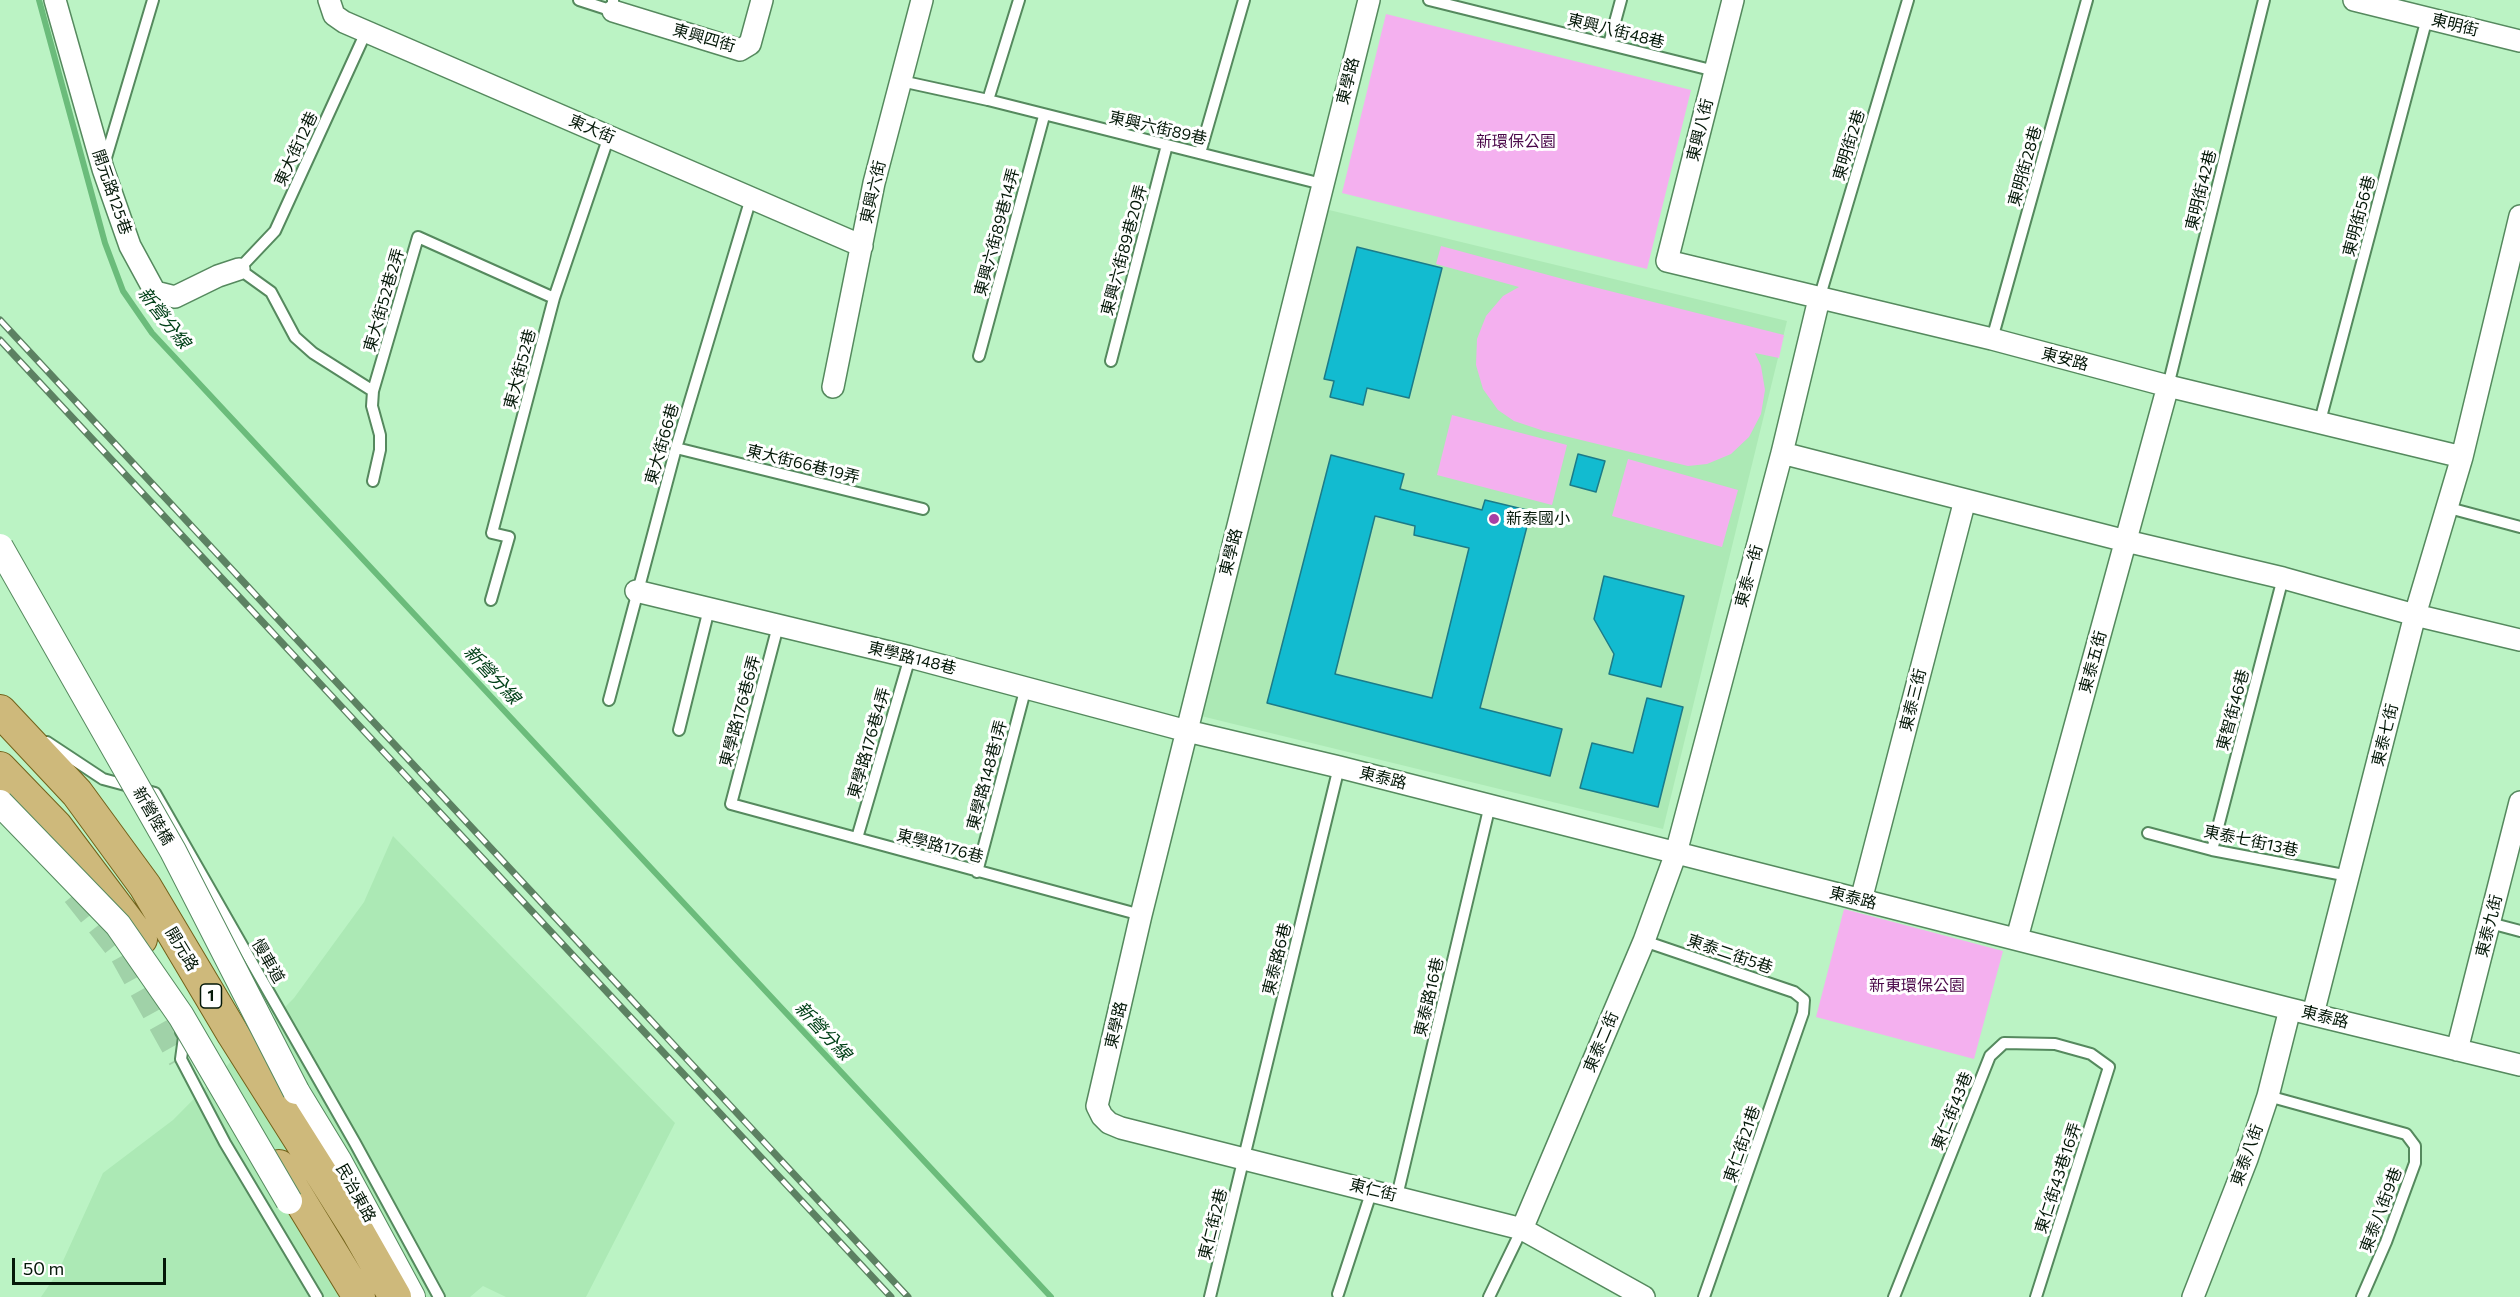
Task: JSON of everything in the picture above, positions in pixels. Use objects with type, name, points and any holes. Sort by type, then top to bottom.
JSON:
[{"type":"main road","name":"開元路","points":[[1,712],[77,794],[146,886],[233,1034],[358,1232],[396,1297]]},
{"type":"main road","name":"開元路","points":[[0,768],[56,826],[135,930],[359,1297]]},
{"type":"street","name":"開元路125巷","points":[[55,0],[102,169],[130,246],[155,292],[175,297],[218,276],[239,269]]},
{"type":"street","name":"東興四街","points":[[613,6],[741,50],[750,44],[762,0]]},
{"type":"street","name":"東興六街","points":[[832,387],[874,183],[922,0]]},
{"type":"street","name":"東學路","points":[[1097,1106],[1141,915],[1369,0]]},
{"type":"street","name":"東興八街","points":[[1667,261],[1732,0]]},
{"type":"street","name":"東明街","points":[[2354,0],[2520,41]]},
{"type":"street","name":"東大街","points":[[329,2],[334,15],[366,32],[862,246]]},
{"type":"street","name":"東泰七街","points":[[2313,1014],[2415,615],[2463,457],[2520,216]]},
{"type":"street","name":"東安路","points":[[1667,261],[1992,339],[2168,387],[2320,421],[2463,457]]},
{"type":"street","name":"東泰一街","points":[[1676,853],[1782,453],[1819,299]]},
{"type":"street","name":"東泰五街","points":[[2017,938],[2168,387]]},
{"type":"street","points":[[1782,453],[2126,541],[2283,578],[2415,615],[2520,640]]},
{"type":"street","name":"東泰三街","points":[[1862,900],[1965,500]]},
{"type":"street","name":"新營陸橋","points":[[0,547],[173,851],[296,1091]]},
{"type":"street","name":"東學路148巷","points":[[636,591],[1026,686],[1187,731]]},
{"type":"street","name":"東泰路","points":[[1187,731],[1339,767],[2290,1009],[2520,1065]]},
{"type":"street","points":[[117,762],[155,794]]},
{"type":"street","name":"東泰九街","points":[[2457,1050],[2520,802]]},
{"type":"street","points":[[0,803],[118,925],[182,1016],[345,1297]]},
{"type":"street","name":"東泰二街","points":[[1522,1229],[1644,941],[1676,853]]},
{"type":"street","name":"東泰八街","points":[[2193,1297],[2247,1159],[2268,1096],[2290,1009]]},
{"type":"street","name":"民治東路","points":[[296,1091],[338,1160],[412,1297]]},
{"type":"street","name":"東仁街","points":[[1097,1106],[1109,1123],[1121,1128],[1522,1229],[1644,1297]]},
{"type":"lane","points":[[102,169],[153,0]]},
{"type":"lane","points":[[579,0],[613,6]]},
{"type":"lane","points":[[988,100],[1019,0]]},
{"type":"lane","points":[[1200,153],[1244,0]]},
{"type":"lane","name":"東興八街48巷","points":[[1429,0],[1477,6],[1609,44],[1715,71]]},
{"type":"lane","points":[[1609,44],[1621,0]]},
{"type":"lane","name":"東明街2巷","points":[[1819,299],[1908,0]]},
{"type":"lane","name":"東明街28巷","points":[[1992,339],[2087,0]]},
{"type":"lane","name":"東明街42巷","points":[[2168,387],[2264,0]]},
{"type":"lane","name":"東明街56巷","points":[[2320,421],[2427,18]]},
{"type":"lane","name":"東大街12巷","points":[[239,269],[275,231],[366,32]]},
{"type":"lane","name":"東興六街89巷","points":[[901,81],[988,100],[1044,116],[1322,184]]},
{"type":"lane","name":"東興六街89巷14弄","points":[[979,356],[1044,116]]},
{"type":"lane","name":"東大街52巷","points":[[491,600],[509,537],[492,533],[554,298],[609,136]]},
{"type":"lane","name":"東興六街89巷20弄","points":[[1111,362],[1167,145]]},
{"type":"lane","name":"東大街66巷","points":[[609,700],[636,591],[676,448],[751,198]]},
{"type":"lane","name":"東大街52巷2弄","points":[[373,481],[380,450],[380,435],[372,406],[373,391],[418,237],[554,298]]},
{"type":"lane","points":[[239,269],[271,292],[295,337],[314,353],[373,391]]},
{"type":"lane","name":"東大街66巷19弄","points":[[676,448],[923,509]]},
{"type":"lane","points":[[2449,508],[2520,527]]},
{"type":"lane","name":"東智街46巷","points":[[2212,850],[2283,578]]},
{"type":"lane","points":[[678,730],[709,609]]},
{"type":"lane","name":"東學路176巷6弄","points":[[731,804],[778,626]]},
{"type":"lane","name":"東學路176巷4弄","points":[[857,838],[910,657]]},
{"type":"lane","name":"東學路148巷1弄","points":[[977,872],[1026,686]]},
{"type":"lane","points":[[1,712],[104,779],[155,794]]},
{"type":"lane","name":"東泰路6巷","points":[[1244,1158],[1339,767]]},
{"type":"lane","name":"慢車道","points":[[155,794],[355,1143],[439,1297]]},
{"type":"lane","name":"東學路176巷","points":[[731,804],[1141,915]]},
{"type":"lane","name":"東泰路16巷","points":[[1397,1196],[1490,805]]},
{"type":"lane","name":"東泰七街13巷","points":[[2148,832],[2212,850],[2349,876]]},
{"type":"lane","points":[[2490,923],[2520,931]]},
{"type":"lane","points":[[135,930],[184,1037],[181,1059],[225,1143],[317,1297]]},
{"type":"lane","name":"東泰二街5巷","points":[[1644,941],[1794,992],[1804,1000]]},
{"type":"lane","name":"東仁街21巷","points":[[1704,1297],[1803,1013],[1804,1000]]},
{"type":"lane","name":"東仁街43巷","points":[[1898,1296],[1990,1056],[2004,1043],[2055,1044],[2091,1054],[2109,1067]]},
{"type":"lane","name":"東仁街43巷16弄","points":[[2036,1297],[2109,1067]]},
{"type":"lane","name":"東泰八街9巷","points":[[2268,1096],[2406,1134],[2415,1146],[2415,1163],[2386,1242],[2362,1297]]},
{"type":"lane","name":"東仁街2巷","points":[[1210,1297],[1244,1158]]},
{"type":"lane","points":[[1338,1294],[1372,1190]]},
{"type":"lane","points":[[1490,1297],[1522,1229]]},
{"type":"shaded area","name":"新泰國小","points":[[1325,209],[1787,321],[1663,829],[1201,716]]},
{"type":"shaded area","points":[[393,836],[675,1123],[586,1297],[506,1297],[483,1286],[470,1297],[41,1297],[58,1272],[103,1173],[173,1120],[294,998],[364,902]]},
{"type":"green space","name":"新環保公園","points":[[1386,14],[1691,90],[1647,269],[1342,193]]},
{"type":"green space","points":[[1441,246],[1784,335],[1779,358],[1755,353],[1761,366],[1765,390],[1761,414],[1749,437],[1731,454],[1707,464],[1688,466],[1544,431],[1514,421],[1498,410],[1483,389],[1476,365],[1477,339],[1486,316],[1503,296],[1519,287],[1436,264]]},
{"type":"green space","points":[[1452,415],[1567,445],[1552,505],[1437,475]]},
{"type":"green space","points":[[1628,459],[1738,490],[1722,547],[1612,516]]},
{"type":"green space","name":"新東環保公園","points":[[1844,909],[2003,951],[1974,1059],[1816,1017]]},
{"type":"building","points":[[1357,247],[1442,268],[1409,398],[1367,388],[1363,405],[1330,397],[1334,381],[1324,379]]},
{"type":"building","points":[[1578,454],[1605,461],[1596,492],[1570,485]]},
{"type":"building","points":[[1331,455],[1404,474],[1400,489],[1482,510],[1485,500],[1531,511],[1480,708],[1562,729],[1550,776],[1267,703]],"holes":[[[1375,516],[1415,526],[1414,535],[1469,548],[1432,698],[1335,674]]]},
{"type":"building","points":[[1604,576],[1684,596],[1661,687],[1609,674],[1614,654],[1594,619]]},
{"type":"building","points":[[1647,698],[1683,707],[1658,807],[1580,788],[1592,743],[1633,753]]},
{"type":"waterway","name":"新營分線","points":[[39,0],[105,243],[123,291],[152,333],[1051,1297]]},
{"type":"tunnel","points":[[75,894],[122,953],[181,1059]]},
{"type":"railway","points":[[0,320],[908,1297]]},
{"type":"railway","points":[[0,340],[891,1297]]},
{"type":"place","name":"新泰國小","points":[[1494,519]]}]
